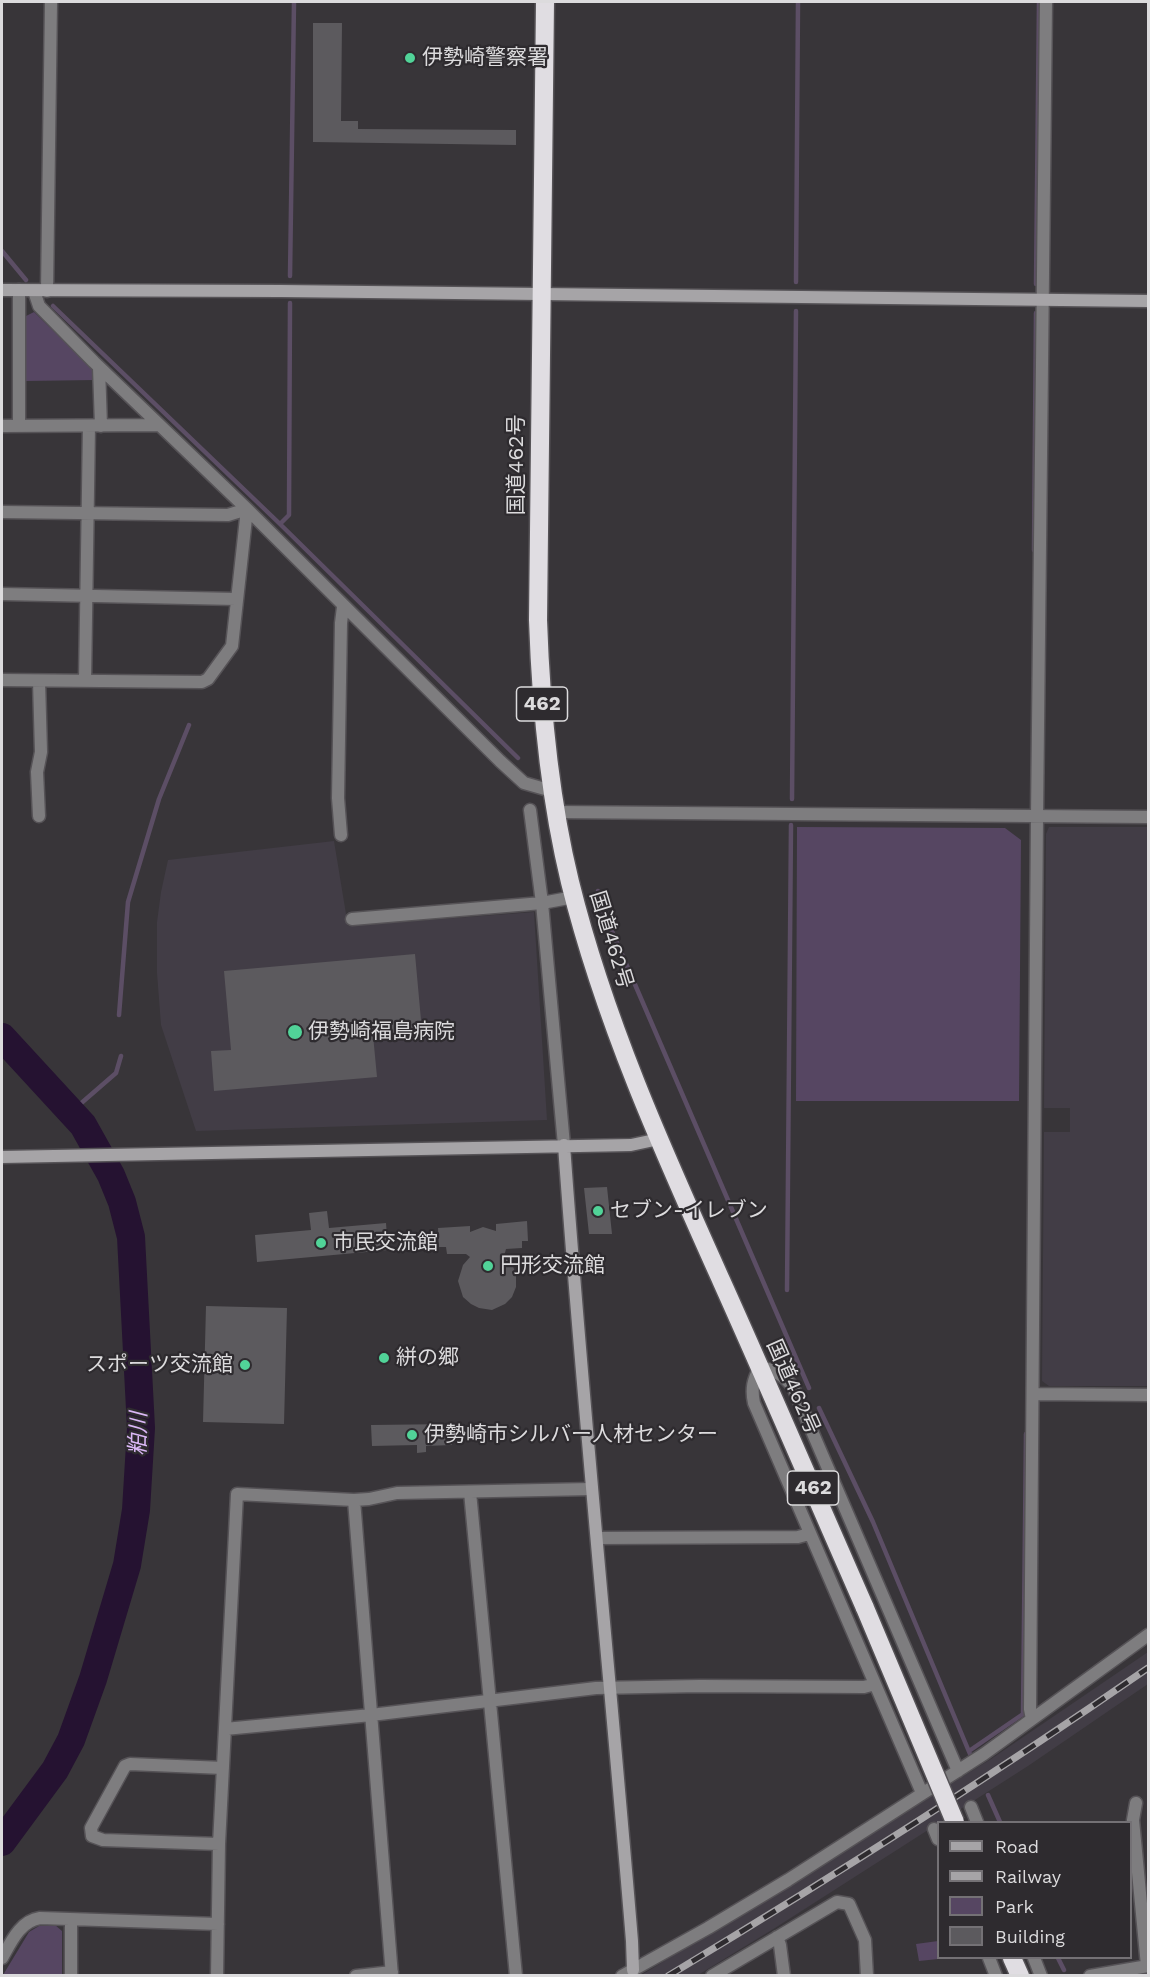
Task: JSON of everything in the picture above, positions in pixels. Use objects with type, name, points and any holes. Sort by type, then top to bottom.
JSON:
[{"type":"highway","name":"国道462号","points":[[545,2],[538,620],[543,715],[552,792],[574,897],[600,982],[659,1138],[865,1608],[955,1821]]},
{"type":"highway","points":[[1012,1959],[1020,1976]]},
{"type":"street","points":[[51,2],[39,306],[513,774],[529,786],[552,792]]},
{"type":"street","points":[[1032,1719],[1030,1708],[1037,816],[1046,2]]},
{"type":"street","points":[[2,290],[1149,301]]},
{"type":"street","points":[[19,290],[19,426]]},
{"type":"street","points":[[85,681],[87,513],[99,367]]},
{"type":"street","points":[[2,426],[159,426]]},
{"type":"street","points":[[2,512],[228,515],[247,509]]},
{"type":"street","points":[[2,680],[202,682],[208,679],[232,646],[247,509]]},
{"type":"street","points":[[2,594],[236,599]]},
{"type":"street","points":[[341,836],[338,798],[340,623],[343,607]]},
{"type":"street","points":[[39,681],[41,752],[37,772],[39,816]]},
{"type":"street","points":[[530,810],[542,903],[591,1489],[611,1687],[629,1974],[778,1886],[958,1771],[1149,1635]]},
{"type":"street","points":[[556,813],[1149,817]]},
{"type":"street","points":[[352,919],[542,903],[574,897]]},
{"type":"street","points":[[4,1157],[631,1144],[659,1138]]},
{"type":"street","points":[[922,1793],[754,1403],[751,1391],[760,1367],[775,1370],[793,1387],[958,1771]]},
{"type":"street","points":[[1033,1394],[1149,1395]]},
{"type":"street","points":[[217,1976],[219,1844],[237,1494],[354,1500],[397,1493],[591,1489]]},
{"type":"street","points":[[470,1492],[516,1976]]},
{"type":"street","points":[[354,1500],[392,1974],[356,1976]]},
{"type":"street","points":[[597,1538],[798,1537],[809,1534]]},
{"type":"street","points":[[225,1729],[611,1687],[864,1687],[875,1684]]},
{"type":"street","points":[[219,1844],[103,1840],[92,1836],[91,1828],[125,1766],[130,1764],[223,1768]]},
{"type":"street","points":[[1090,1976],[1148,1966],[1133,1820],[1136,1803]]},
{"type":"street","points":[[970,1807],[977,1821]]},
{"type":"street","points":[[712,1976],[837,1902],[849,1904],[865,1940],[867,1976]]},
{"type":"street","points":[[2,1958],[19,1930],[32,1919],[218,1924]]},
{"type":"street","points":[[71,1920],[71,1976]]},
{"type":"street","points":[[777,1937],[784,1976]]},
{"type":"street","points":[[989,1959],[995,1974]]},
{"type":"street","points":[[1034,1959],[1041,1976]]},
{"type":"shaded area","points":[[1049,827],[1148,827],[1148,1386],[1049,1386],[1042,1381],[1044,1132],[1070,1132],[1070,1108],[1044,1108],[1046,834]]},
{"type":"shaded area","points":[[334,841],[348,926],[534,912],[547,1120],[196,1131],[161,1025],[157,973],[157,922],[168,860]]},
{"type":"shaded area","points":[[1148,1652],[1148,1684],[1028,1766],[942,1821],[937,1821],[937,1824],[775,1928],[698,1975],[640,1976],[991,1759]]},
{"type":"green space","points":[[34,312],[95,371],[96,380],[25,381],[24,317]]},
{"type":"green space","points":[[797,827],[1005,828],[1021,840],[1019,1101],[796,1101]]},
{"type":"green space","points":[[55,1925],[62,1931],[62,1975],[3,1975],[29,1932],[39,1926]]},
{"type":"green space","points":[[937,1941],[938,1959],[919,1961],[916,1944]]},
{"type":"building","points":[[313,23],[342,23],[341,121],[358,121],[358,129],[516,130],[516,145],[313,142]]},
{"type":"building","points":[[415,954],[422,1031],[373,1035],[377,1077],[214,1091],[211,1051],[231,1050],[224,971]]},
{"type":"building","name":"セブン-イレブン","points":[[607,1187],[612,1234],[589,1234],[584,1188]]},
{"type":"building","name":"市民交流館","points":[[327,1211],[329,1228],[386,1223],[388,1250],[257,1262],[255,1235],[311,1230],[309,1213]]},
{"type":"building","name":"円形交流館","points":[[527,1221],[528,1241],[522,1241],[522,1248],[506,1249],[504,1256],[513,1266],[516,1276],[516,1287],[512,1297],[505,1304],[492,1310],[471,1304],[463,1297],[458,1281],[463,1265],[470,1257],[466,1254],[447,1254],[446,1247],[439,1247],[438,1228],[470,1226],[470,1232],[483,1227],[496,1231],[496,1224]]},
{"type":"building","name":"スポーツ交流館","points":[[206,1306],[287,1308],[284,1424],[203,1422]]},
{"type":"building","name":"伊勢崎市シルバー人材センター","points":[[452,1424],[452,1445],[426,1446],[426,1452],[417,1453],[417,1445],[372,1446],[371,1425]]},
{"type":"waterway","points":[[290,276],[294,2]]},
{"type":"waterway","points":[[796,282],[798,2]]},
{"type":"waterway","points":[[1036,284],[1039,2]]},
{"type":"waterway","points":[[2,251],[26,280]]},
{"type":"waterway","points":[[280,524],[289,515],[290,303]]},
{"type":"waterway","points":[[53,306],[280,524],[518,758]]},
{"type":"waterway","points":[[792,799],[796,311]]},
{"type":"waterway","points":[[1034,550],[1036,313]]},
{"type":"waterway","points":[[119,1015],[128,902],[159,799],[189,725]]},
{"type":"waterway","points":[[787,1290],[791,825]]},
{"type":"waterway","points":[[598,891],[602,908],[809,1388]]},
{"type":"waterway","name":"粕川","points":[[2,1037],[83,1125],[111,1175],[122,1202],[131,1237],[141,1428],[136,1510],[127,1565],[93,1679],[71,1740],[55,1770],[2,1842]]},
{"type":"waterway","points":[[71,1112],[116,1073],[121,1056]]},
{"type":"waterway","points":[[819,1408],[873,1522],[970,1754]]},
{"type":"waterway","points":[[969,1751],[1023,1714],[1026,1434]]},
{"type":"waterway","points":[[988,1795],[1000,1821]]},
{"type":"waterway","points":[[1058,1959],[1064,1970]]},
{"type":"railway","points":[[668,1976],[911,1826],[1148,1668]]},
{"type":"place","name":"伊勢崎警察署","points":[[410,58]]},
{"type":"place","name":"伊勢崎福島病院","points":[[295,1032]]},
{"type":"place","name":"セブン-イレブン","points":[[598,1211]]},
{"type":"place","name":"市民交流館","points":[[321,1243]]},
{"type":"place","name":"円形交流館","points":[[488,1266]]},
{"type":"place","name":"絣の郷","points":[[384,1358]]},
{"type":"place","name":"スポーツ交流館","points":[[245,1365]]},
{"type":"place","name":"伊勢崎市シルバー人材センター","points":[[412,1435]]}]
